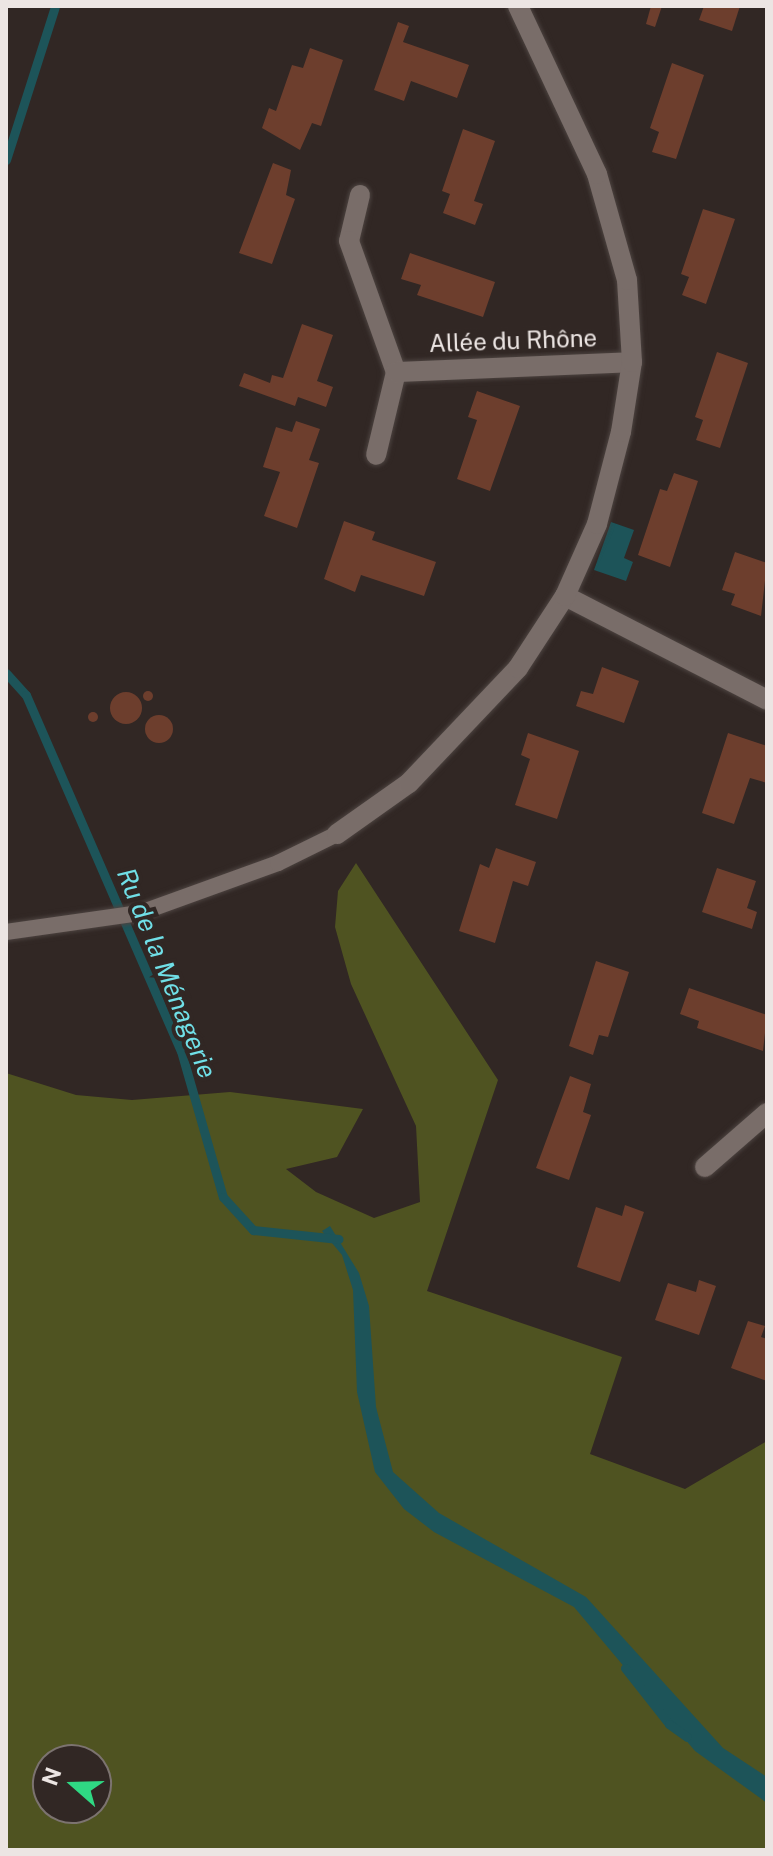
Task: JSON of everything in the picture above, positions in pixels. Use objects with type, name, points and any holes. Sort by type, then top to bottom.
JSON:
[{"type":"street","points":[[337,834],[409,783],[462,732],[518,668],[565,596],[597,524],[621,432],[632,362],[627,280],[597,174],[518,6]]},
{"type":"street","name":"Allée du Rhône","points":[[360,195],[349,241],[396,372],[376,455]]},
{"type":"street","name":"Allée du Rhône","points":[[396,372],[632,362]]},
{"type":"street","points":[[565,596],[767,700]]},
{"type":"street","points":[[705,1167],[767,1113]]},
{"type":"lane","points":[[6,932],[91,924],[140,913],[264,869],[337,834]]},
{"type":"green space","points":[[356,863],[498,1080],[427,1291],[622,1357],[590,1454],[685,1489],[767,1441],[767,1850],[6,1850],[6,1073],[76,1095],[132,1100],[230,1092],[363,1109],[337,1157],[286,1169],[316,1192],[374,1218],[420,1202],[416,1126],[351,984],[335,927],[338,891]]},
{"type":"water","points":[[611,522],[634,530],[624,558],[633,562],[626,581],[594,570]]},
{"type":"water","points":[[330,1226],[359,1273],[369,1306],[376,1407],[393,1472],[439,1513],[586,1597],[723,1748],[767,1777],[767,1803],[695,1751],[574,1607],[434,1532],[404,1509],[375,1472],[357,1392],[353,1290],[342,1255],[322,1231]]},
{"type":"building","points":[[651,6],[662,6],[655,27],[646,24]]},
{"type":"building","points":[[704,6],[740,6],[732,31],[699,20]]},
{"type":"building","points":[[398,22],[409,26],[403,42],[469,65],[457,98],[411,81],[404,101],[374,90]]},
{"type":"building","points":[[310,48],[343,60],[321,126],[312,123],[300,150],[262,128],[269,108],[276,111],[292,65],[303,68]]},
{"type":"building","points":[[672,63],[704,75],[676,159],[652,152],[659,132],[650,128]]},
{"type":"building","points":[[463,129],[495,141],[474,201],[483,204],[475,225],[443,213],[450,194],[442,191]]},
{"type":"building","points":[[273,163],[291,170],[286,195],[295,199],[272,264],[239,253]]},
{"type":"building","points":[[703,209],[735,219],[706,304],[682,295],[689,277],[681,274]]},
{"type":"building","points":[[410,253],[495,282],[483,317],[417,295],[421,285],[401,279]]},
{"type":"building","points":[[302,324],[333,335],[317,381],[333,387],[326,407],[298,397],[295,406],[239,386],[244,373],[270,383],[272,375],[283,378]]},
{"type":"building","points":[[717,352],[748,363],[720,448],[696,440],[703,420],[695,417]]},
{"type":"building","points":[[477,391],[520,406],[490,491],[457,479],[477,420],[468,417]]},
{"type":"building","points":[[296,421],[320,429],[309,460],[319,463],[297,528],[264,516],[280,472],[263,467],[276,427],[292,432]]},
{"type":"building","points":[[674,473],[698,481],[670,567],[638,555],[660,489],[667,491]]},
{"type":"building","points":[[344,521],[375,532],[372,540],[436,562],[424,596],[361,575],[355,592],[324,579]]},
{"type":"building","points":[[735,552],[767,563],[761,616],[731,605],[735,594],[722,590]]},
{"type":"building","points":[[602,667],[639,681],[624,723],[576,706],[581,691],[593,694]]},
{"type":"building","points":[[148,691],[153,696],[148,701],[143,696]]},
{"type":"building","points":[[126,692],[138,696],[142,708],[138,720],[126,724],[114,720],[110,708],[114,696]]},
{"type":"building","points":[[93,712],[98,717],[93,722],[88,717]]},
{"type":"building","points":[[159,715],[169,719],[173,729],[169,739],[159,743],[149,739],[145,729],[149,719]]},
{"type":"building","points":[[528,733],[579,751],[557,819],[515,805],[530,759],[521,755]]},
{"type":"building","points":[[728,733],[767,746],[767,783],[750,778],[734,824],[702,813]]},
{"type":"building","points":[[496,848],[536,862],[528,886],[513,881],[495,943],[459,931],[480,864],[489,868]]},
{"type":"building","points":[[717,868],[756,881],[747,908],[757,912],[752,929],[702,912]]},
{"type":"building","points":[[596,961],[629,972],[608,1037],[599,1035],[593,1055],[569,1046]]},
{"type":"building","points":[[689,988],[767,1015],[763,1051],[697,1028],[699,1021],[680,1014]]},
{"type":"building","points":[[570,1076],[591,1084],[583,1112],[591,1115],[569,1180],[536,1168]]},
{"type":"building","points":[[625,1205],[644,1212],[620,1282],[577,1267],[596,1207],[622,1216]]},
{"type":"building","points":[[699,1280],[716,1286],[699,1335],[655,1320],[668,1283],[696,1292]]},
{"type":"building","points":[[748,1321],[765,1326],[761,1337],[767,1339],[767,1381],[731,1368]]},
{"type":"waterway","name":"Ru de la Ménagerie","points":[[6,160],[55,6]]},
{"type":"waterway","name":"Ru de la Ménagerie","points":[[6,673],[26,695],[181,1051],[223,1197],[253,1230],[339,1239]]},
{"type":"waterway","name":"Ru de la Ménagerie","points":[[625,1668],[669,1724],[687,1737]]}]
